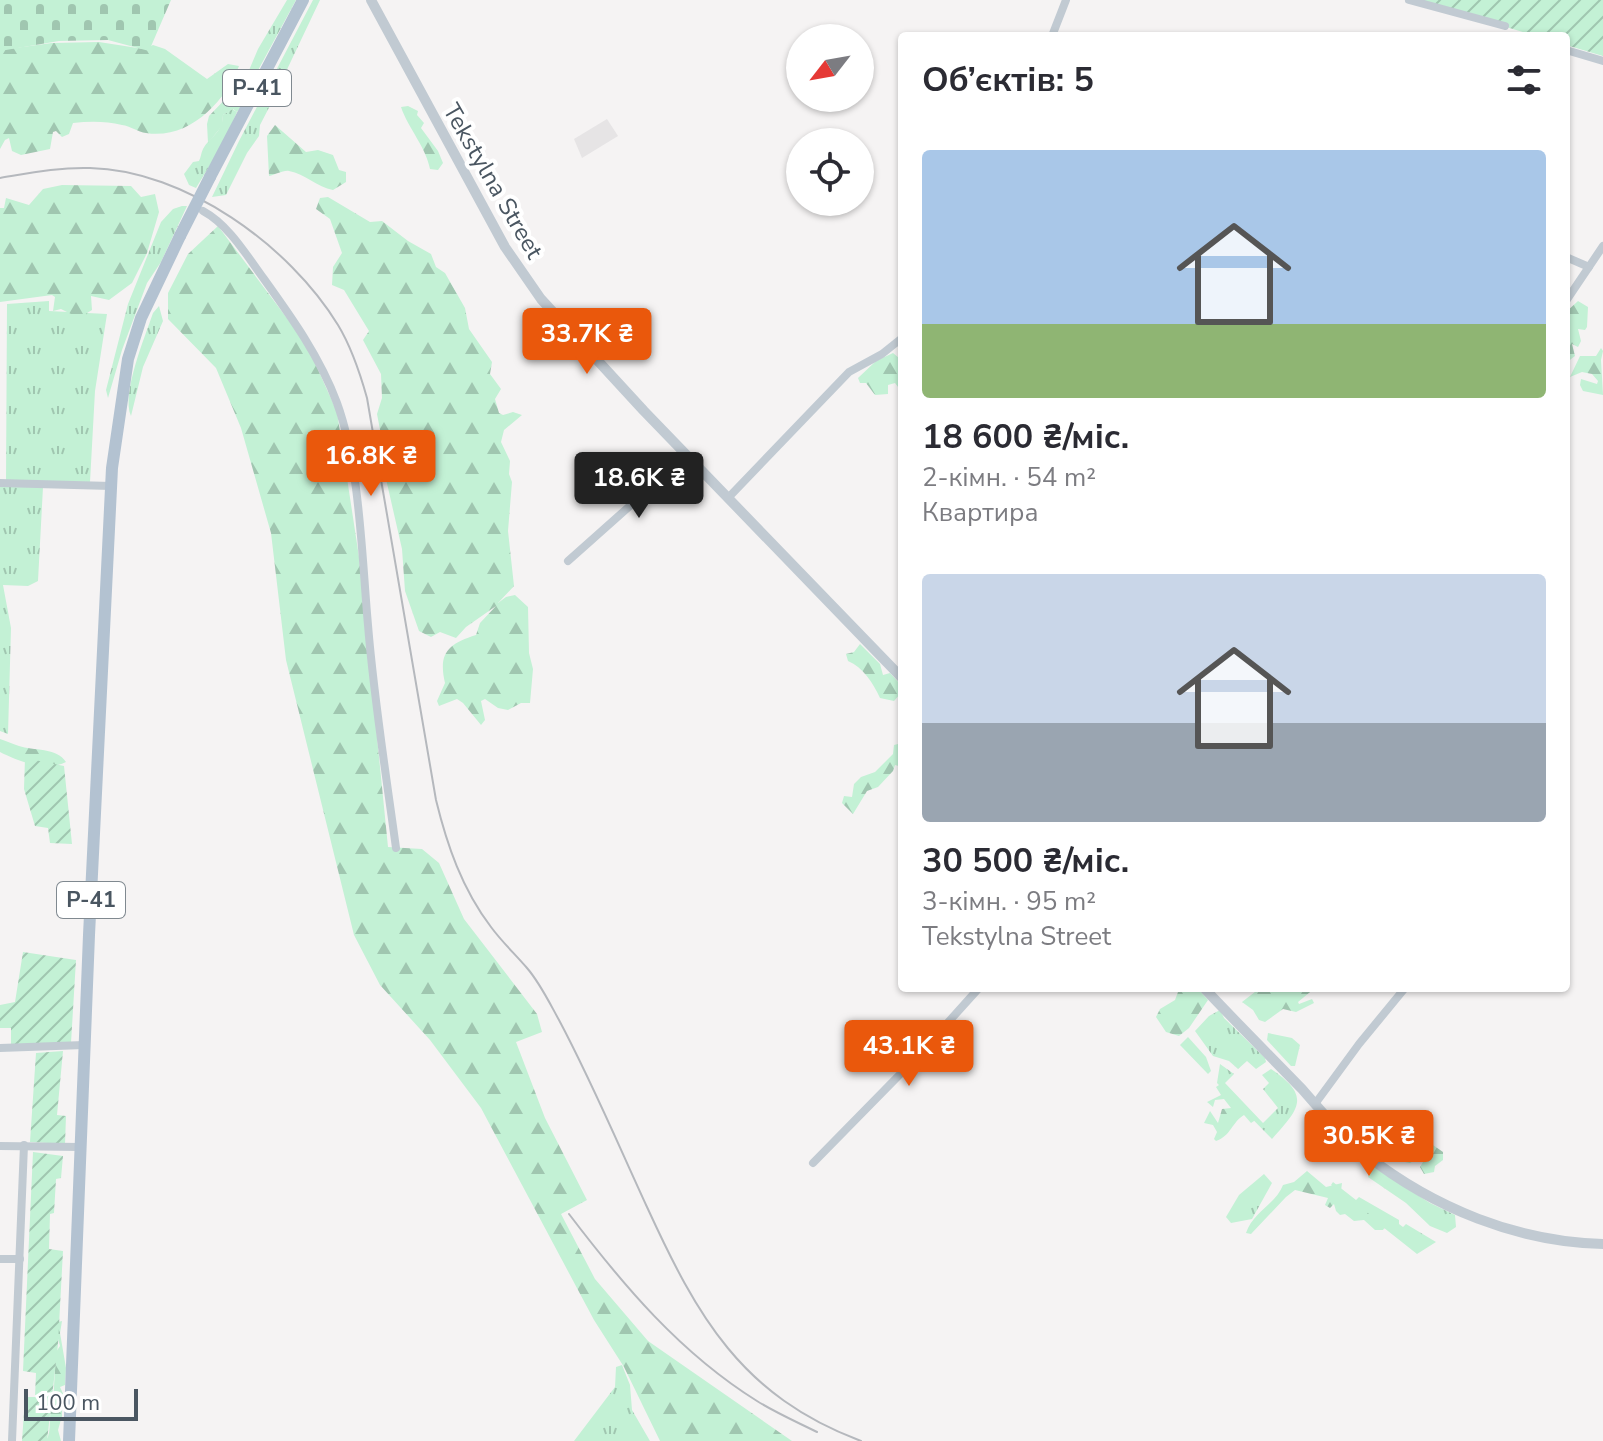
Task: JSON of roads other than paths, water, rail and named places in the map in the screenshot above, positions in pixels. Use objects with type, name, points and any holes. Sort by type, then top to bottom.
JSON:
[{"type":"main road","name":"Р-41","points":[[69,1441],[84,1045],[111,486],[119,407],[128,359],[141,318],[210,177],[303,0]]},
{"type":"street","name":"Tekstylna Street","points":[[371,0],[474,192],[527,281],[573,337],[898,674]]},
{"type":"street","points":[[1054,32],[1066,0]]},
{"type":"street","points":[[1409,0],[1505,26]]},
{"type":"street","points":[[1570,51],[1603,61]]},
{"type":"street","points":[[203,211],[233,238],[309,344],[339,407],[357,512],[373,689],[396,848]]},
{"type":"street","points":[[1570,295],[1603,246]]},
{"type":"street","points":[[1570,259],[1589,267]]},
{"type":"street","points":[[728,498],[849,372],[898,341]]},
{"type":"street","points":[[568,561],[686,456]]},
{"type":"street","points":[[0,483],[111,486]]},
{"type":"street","points":[[813,1163],[975,992]]},
{"type":"street","points":[[1208,992],[1367,1155],[1397,1177],[1459,1211],[1530,1236],[1603,1244]]},
{"type":"street","points":[[1315,1104],[1402,992]]},
{"type":"street","points":[[0,1048],[84,1045]]},
{"type":"street","points":[[12,1441],[24,1145]]},
{"type":"street","points":[[0,1146],[80,1147]]},
{"type":"street","points":[[0,1259],[20,1259]]},
{"type":"railway","points":[[0,178],[56,169],[90,168],[126,172],[162,182],[198,198],[263,241],[292,267],[338,325],[355,361],[367,398],[436,800],[464,882],[491,927],[532,974],[548,1000],[666,1247],[705,1317],[754,1376],[784,1401],[819,1422],[861,1441]]},
{"type":"railway","points":[[569,1214],[632,1292],[703,1362],[757,1401],[817,1432]]}]
